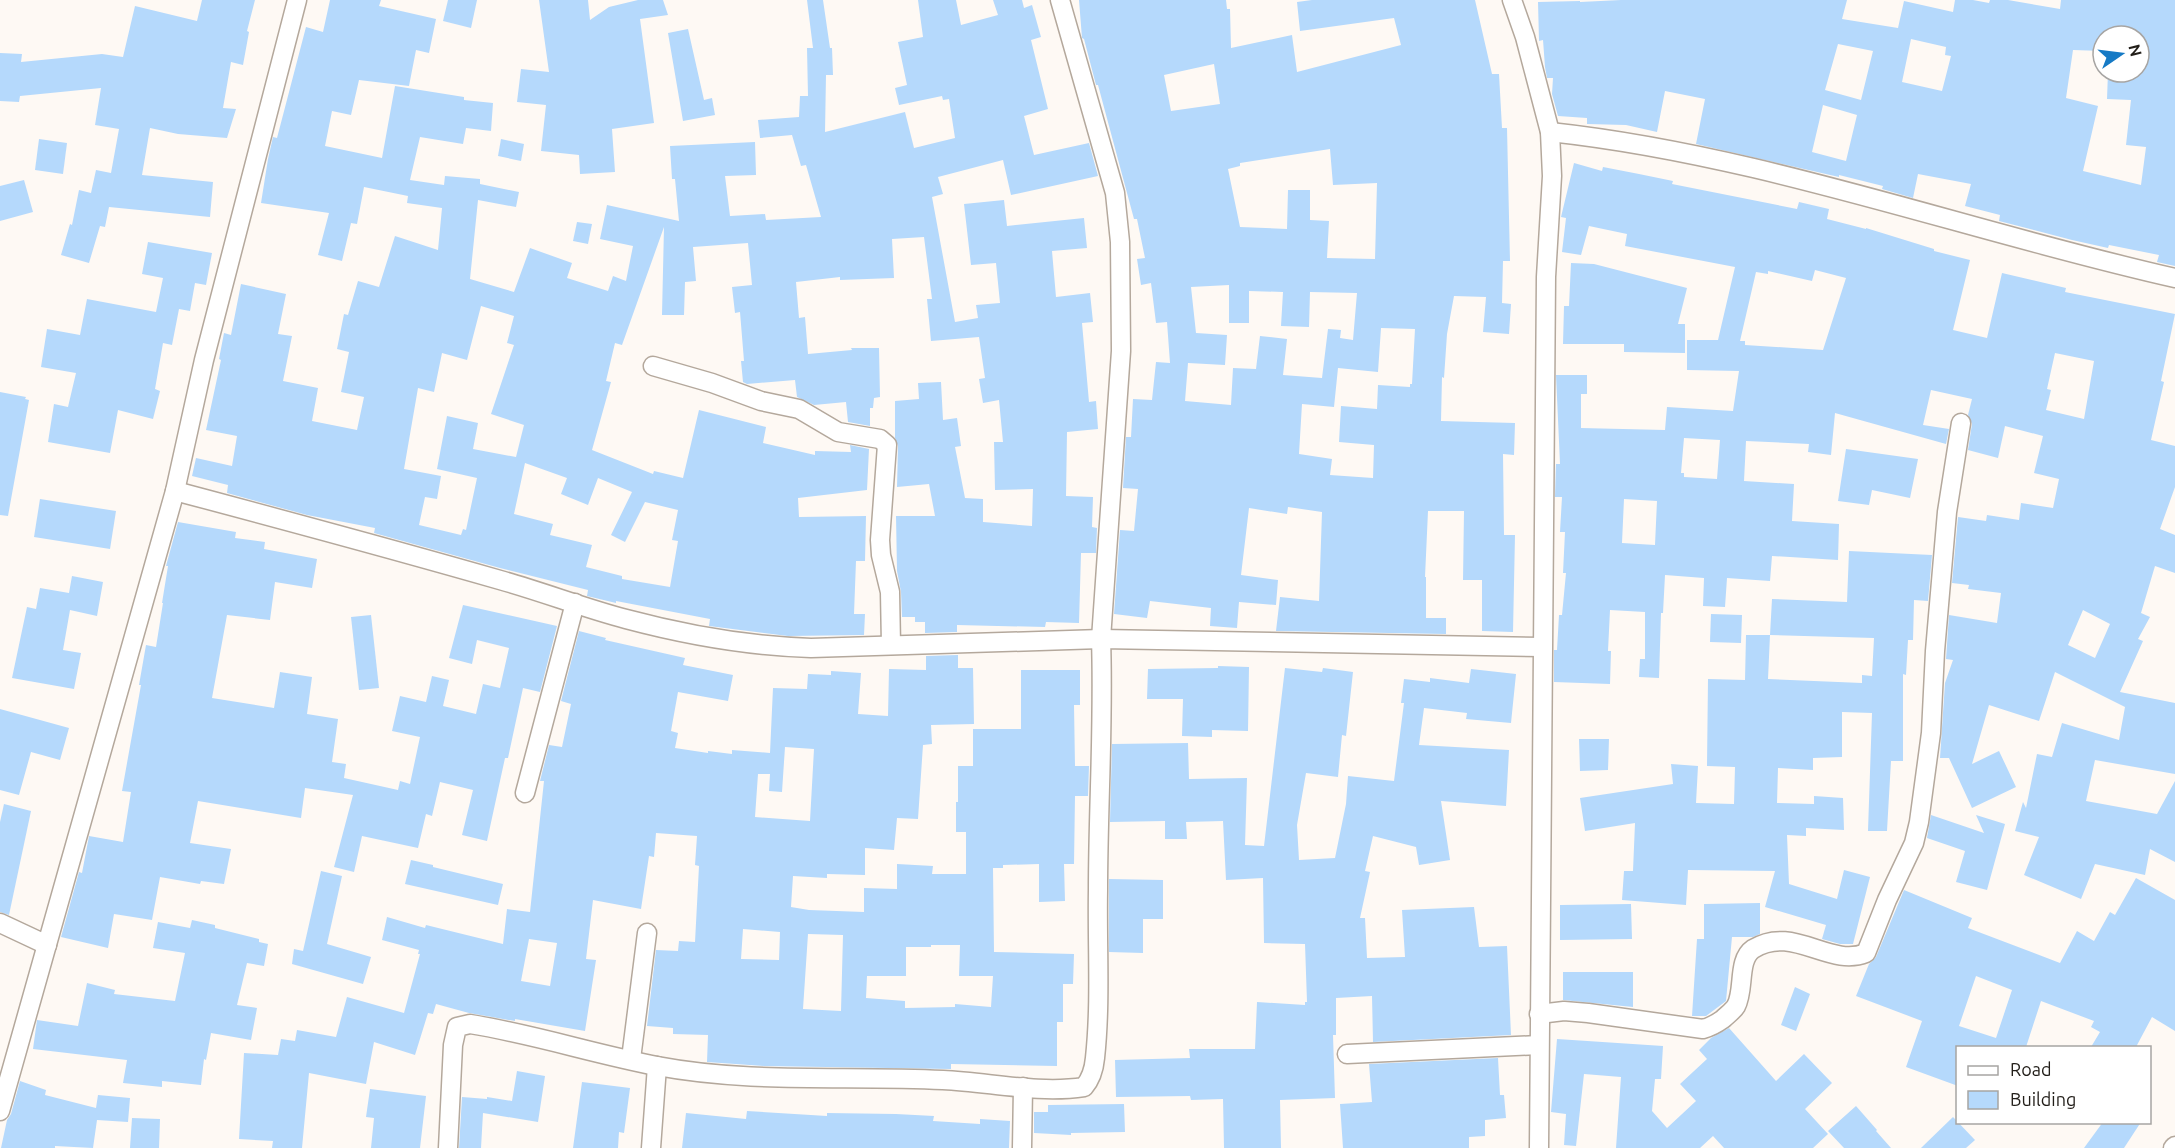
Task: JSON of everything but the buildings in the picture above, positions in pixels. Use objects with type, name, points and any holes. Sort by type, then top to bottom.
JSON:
[{"type":"street","points":[[0,1112],[3,1088],[47,945],[175,491],[207,348],[297,0]]},
{"type":"street","points":[[448,1148],[453,1045],[458,1027],[470,1024],[657,1066],[726,1075],[797,1080],[943,1080],[1071,1089],[1084,1087],[1091,1079],[1095,1060],[1099,988],[1101,639],[1121,351],[1120,242],[1115,193],[1059,0]]},
{"type":"street","points":[[1512,0],[1525,37],[1550,132],[1552,176],[1546,277],[1539,1148]]},
{"type":"street","points":[[1550,132],[1588,136],[1696,155],[1810,181],[2024,240],[2175,278]]},
{"type":"street","points":[[653,366],[712,383],[761,401],[799,409],[838,432],[884,441],[887,446],[880,540],[881,555],[890,592],[891,645]]},
{"type":"street","points":[[1539,1014],[1564,1011],[1588,1013],[1703,1029],[1712,1027],[1736,1006],[1746,957],[1753,949],[1764,944],[1788,941],[1840,956],[1853,957],[1866,953],[1887,900],[1914,843],[1918,822],[1931,733],[1935,651],[1947,512],[1961,423]]},
{"type":"street","points":[[175,491],[371,543],[626,619],[702,636],[774,646],[811,648],[1101,639],[1542,647]]},
{"type":"street","points":[[525,793],[575,603]]},
{"type":"street","points":[[0,923],[47,945]]},
{"type":"street","points":[[631,1059],[647,933]]},
{"type":"street","points":[[1347,1054],[1539,1045]]},
{"type":"street","points":[[651,1148],[657,1066]]},
{"type":"street","points":[[1022,1148],[1023,1087]]}]
